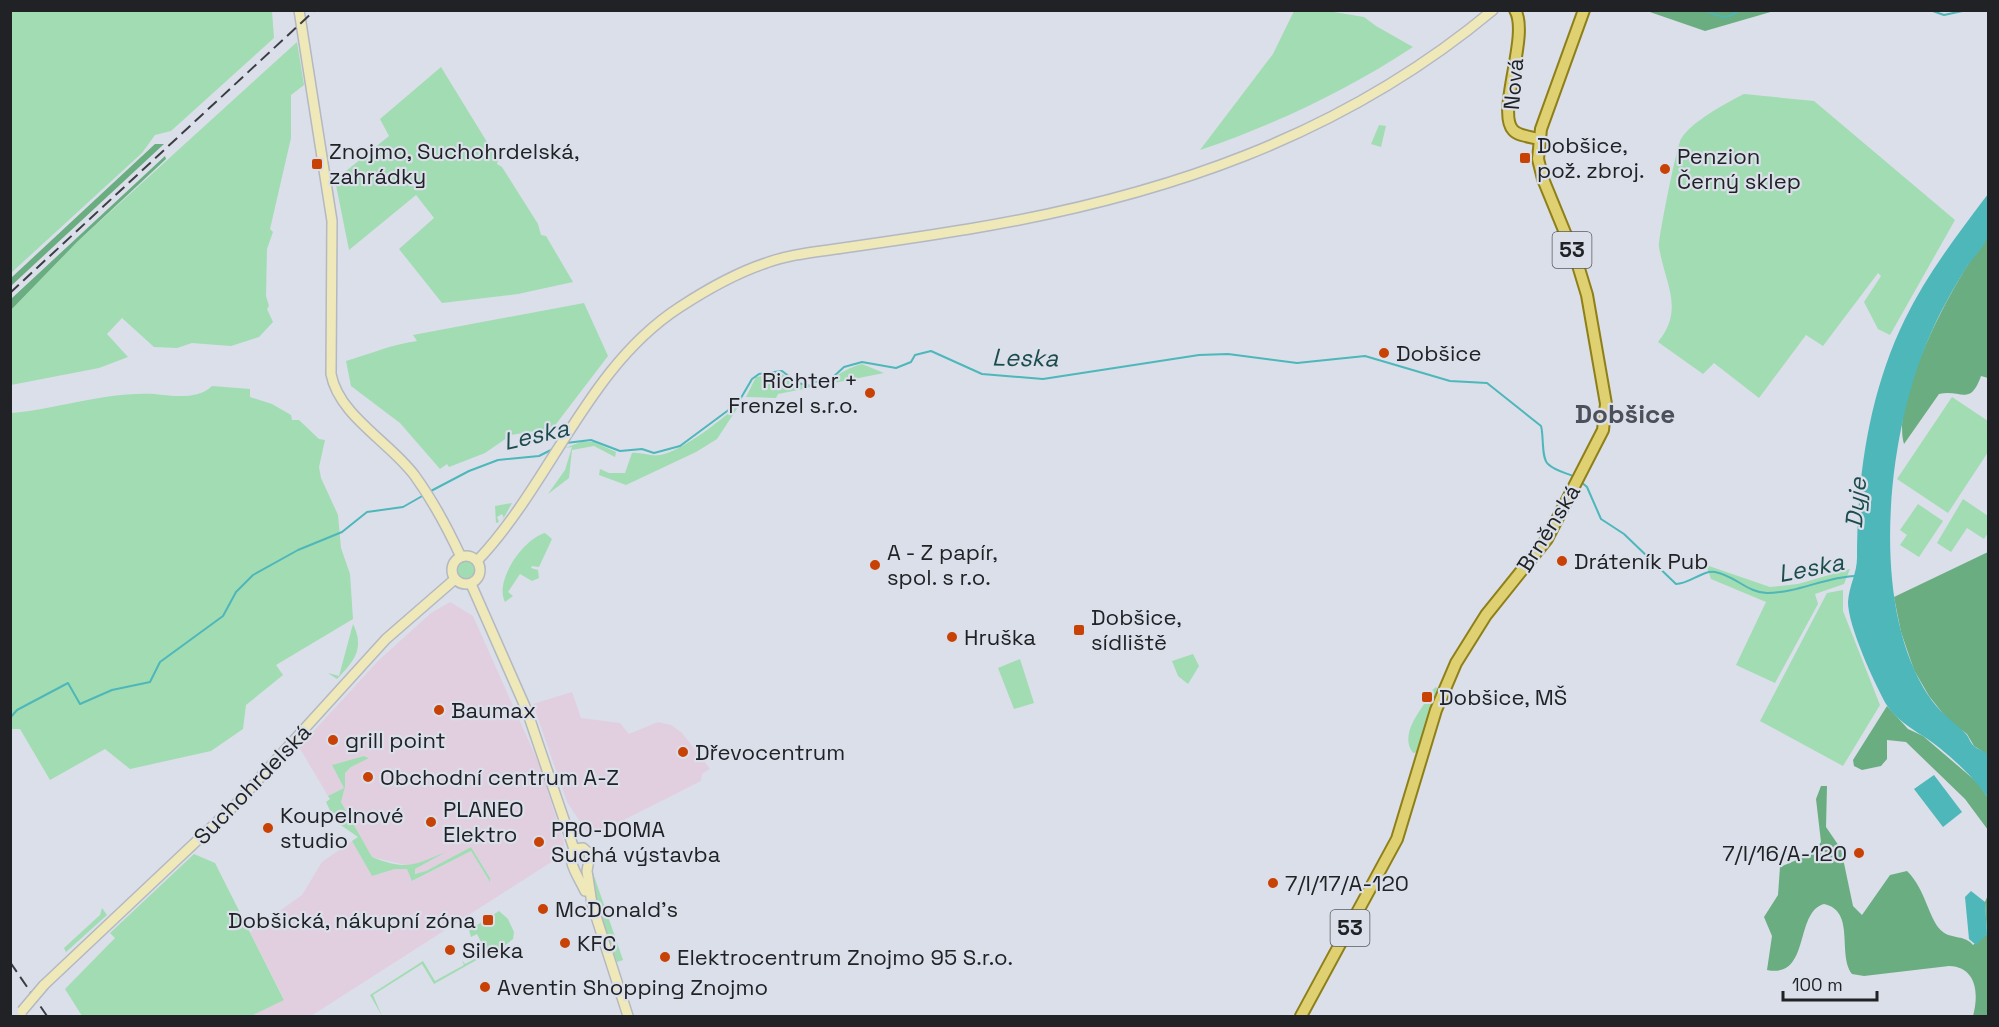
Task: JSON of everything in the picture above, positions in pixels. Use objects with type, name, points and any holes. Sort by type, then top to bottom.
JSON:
[{"type":"main road","points":[[299,10],[332,221],[331,374],[334,388],[346,407],[415,476],[439,514],[461,557]]},
{"type":"main road","name":"Nová","points":[[1515,10],[1519,24],[1509,106],[1510,125],[1515,132],[1539,139]]},
{"type":"main road","name":"Brněnská","points":[[1301,1017],[1397,839],[1436,710],[1456,663],[1486,615],[1547,538],[1602,434],[1606,404],[1586,289],[1541,173],[1539,139],[1584,10]]},
{"type":"main road","points":[[477,561],[514,519],[610,372],[644,336],[678,308],[752,268],[791,256],[969,229],[1101,204],[1185,179],[1246,156],[1349,108],[1416,69],[1491,12]]},
{"type":"main road","points":[[470,556],[477,561],[481,568],[480,576],[471,584],[462,584],[454,579],[452,566],[461,557],[470,556]]},
{"type":"main road","name":"Suchohrdelská","points":[[20,1014],[44,985],[237,803],[386,639],[454,579]]},
{"type":"main road","points":[[471,584],[533,728],[574,849],[570,858],[592,904],[628,1017]]},
{"type":"main road","points":[[574,849],[583,848],[588,851],[591,858],[587,874],[592,904]]},
{"type":"main road","points":[[575,867],[582,868],[588,864]]},
{"type":"shaded area","points":[[450,602],[473,616],[539,764],[564,843],[564,854],[311,1016],[251,1016],[284,999],[250,932],[302,895],[322,862],[352,841],[372,876],[395,869],[407,869],[413,881],[471,851],[489,881],[490,878],[471,847],[426,871],[414,874],[415,869],[446,852],[421,864],[410,866],[372,857],[341,802],[345,787],[345,773],[369,757],[364,756],[332,765],[344,788],[328,796],[299,747],[378,661],[431,613]]},
{"type":"shaded area","name":"Dřevocentrum","points":[[572,692],[581,718],[620,723],[629,734],[658,722],[671,725],[682,733],[710,769],[702,774],[701,781],[590,837],[567,802],[533,704]]},
{"type":"green space","points":[[11,10],[272,11],[274,38],[171,131],[155,135],[142,153],[11,273]]},
{"type":"green space","points":[[1294,11],[1328,11],[1364,17],[1413,47],[1362,78],[1310,105],[1283,118],[1200,150],[1273,54]]},
{"type":"green space","points":[[1647,11],[1774,11],[1705,31]]},
{"type":"green space","points":[[297,42],[304,85],[291,95],[291,138],[270,229],[273,232],[267,249],[266,296],[269,306],[267,309],[273,322],[259,337],[231,346],[192,343],[177,348],[154,347],[122,318],[107,334],[128,357],[99,368],[11,385],[11,310],[77,242]]},
{"type":"green space","points":[[441,67],[498,160],[497,164],[502,167],[538,224],[541,235],[546,236],[573,282],[518,294],[442,303],[399,249],[434,218],[416,195],[349,250],[335,180],[389,136],[380,119]]},
{"type":"green space","points":[[1744,94],[1814,101],[1955,220],[1890,335],[1878,329],[1864,302],[1881,276],[1878,273],[1823,346],[1806,335],[1759,398],[1714,363],[1703,374],[1658,342],[1666,330],[1672,307],[1659,240],[1681,139],[1701,120]]},
{"type":"green space","points":[[1379,125],[1386,126],[1381,147],[1371,144]]},
{"type":"green space","points":[[155,144],[164,144],[11,286],[11,278]]},
{"type":"green space","points":[[165,156],[166,159],[77,242],[11,310],[11,299]]},
{"type":"green space","points":[[1988,236],[1988,378],[1981,376],[1969,394],[1939,394],[1904,444],[1902,424],[1907,398],[1917,368],[1960,277]]},
{"type":"green space","points":[[584,303],[608,356],[553,428],[511,435],[485,453],[449,467],[447,464],[440,469],[400,423],[351,386],[346,361],[417,341],[413,335]]},
{"type":"green space","points":[[862,364],[884,373],[778,394],[776,398],[746,397],[756,377],[781,373],[795,382],[815,386]]},
{"type":"green space","points":[[212,386],[250,389],[250,397],[272,404],[291,415],[292,420],[299,420],[319,439],[325,440],[319,467],[321,478],[338,515],[341,548],[350,574],[353,619],[276,665],[283,675],[246,705],[243,729],[211,751],[130,769],[105,749],[50,780],[20,729],[11,729],[11,413],[118,395],[192,395]]},
{"type":"green space","points":[[1952,397],[1988,421],[1988,452],[1948,513],[1897,479]]},
{"type":"green space","points":[[742,401],[717,439],[696,452],[626,485],[599,475],[600,469],[609,473],[625,473],[632,453],[657,455],[679,448],[715,424]]},
{"type":"green space","points":[[581,442],[594,442],[616,452],[615,457],[594,446],[572,450],[569,478],[548,494],[565,470],[572,447],[565,448]]},
{"type":"green space","points":[[1963,499],[1988,516],[1988,533],[1984,539],[1967,528],[1951,552],[1937,543]]},
{"type":"green space","points":[[512,503],[504,518],[502,514],[497,517],[499,522],[496,523],[495,506]]},
{"type":"green space","points":[[1918,504],[1943,521],[1919,557],[1900,545],[1907,535],[1900,530]]},
{"type":"green space","points":[[545,533],[552,539],[539,567],[532,566],[531,568],[538,570],[539,578],[532,581],[520,574],[508,592],[513,596],[505,602],[504,583],[513,562],[528,543]]},
{"type":"green space","points":[[1988,552],[1988,755],[1974,746],[1967,734],[1949,721],[1929,696],[1914,670],[1901,632],[1894,597]]},
{"type":"green space","points":[[466,559],[474,562],[477,570],[474,578],[466,581],[458,578],[455,570],[458,562]]},
{"type":"green space","points":[[1706,565],[1770,587],[1798,584],[1850,569],[1844,584],[1815,594],[1818,604],[1775,683],[1736,665],[1766,602],[1711,579]]},
{"type":"green space","points":[[1843,590],[1843,611],[1880,705],[1843,766],[1760,721],[1827,593]]},
{"type":"green space","points":[[353,624],[358,648],[353,660],[337,679],[328,673],[339,676]]},
{"type":"green space","points":[[1193,654],[1199,666],[1188,684],[1178,676],[1172,661]]},
{"type":"green space","points":[[1020,659],[1034,703],[1014,709],[998,668]]},
{"type":"green space","points":[[1436,687],[1439,690],[1418,752],[1413,753],[1409,746],[1409,732],[1415,718]]},
{"type":"green space","points":[[1887,706],[1908,729],[1923,736],[1978,783],[1988,798],[1988,830],[1965,799],[1906,742],[1887,740],[1887,759],[1881,766],[1862,770],[1854,766],[1853,760]]},
{"type":"green space","points":[[364,756],[369,758],[351,767],[345,773],[345,787],[341,802],[372,857],[394,864],[410,865],[446,852],[415,869],[415,874],[426,871],[471,847],[490,878],[490,882],[471,851],[412,881],[407,869],[395,869],[372,876],[352,841],[358,837],[335,821],[326,802],[330,799],[328,796],[344,788],[332,765]]},
{"type":"green space","points":[[1821,786],[1827,786],[1826,827],[1841,849],[1853,906],[1862,915],[1890,875],[1907,871],[1919,887],[1938,927],[1943,932],[1966,940],[1973,945],[1987,934],[1985,902],[1988,895],[1988,1016],[1973,1016],[1976,999],[1974,983],[1965,971],[1958,968],[1949,966],[1864,976],[1852,974],[1848,966],[1840,915],[1834,908],[1824,904],[1815,910],[1809,919],[1790,965],[1781,970],[1767,970],[1772,936],[1764,917],[1778,895],[1780,867],[1813,853],[1821,842],[1816,799]]},
{"type":"green space","points":[[194,854],[215,863],[284,1000],[251,1016],[82,1016],[65,989],[115,938],[110,933]]},
{"type":"green space","points":[[592,870],[623,960],[617,962],[590,882]]},
{"type":"green space","points":[[102,908],[107,915],[66,952],[64,948],[100,915]]},
{"type":"green space","points":[[499,911],[508,919],[514,932],[513,939],[492,956],[489,953],[434,984],[422,964],[373,995],[382,1016],[370,995],[423,961],[435,981],[464,965],[462,960],[465,964],[482,955],[485,950],[477,934],[471,937],[469,930]]},
{"type":"water","points":[[1988,194],[1990,220],[1987,239],[1968,265],[1943,307],[1916,373],[1895,466],[1890,516],[1891,566],[1897,613],[1909,657],[1932,701],[1966,734],[1973,745],[1988,755],[1988,798],[1958,764],[1903,722],[1886,704],[1857,639],[1848,602],[1857,564],[1859,496],[1863,466],[1882,376],[1905,319],[1923,286]]},
{"type":"water","points":[[1934,775],[1962,812],[1943,827],[1914,789]]},
{"type":"water","points":[[1971,891],[1985,902],[1987,934],[1976,945],[1969,939],[1965,897]]},
{"type":"waterway","points":[[1706,10],[1723,17],[1740,10]]},
{"type":"waterway","points":[[1930,10],[1944,15],[1967,10]]},
{"type":"waterway","name":"Leska","points":[[566,443],[591,440],[620,451],[642,449],[654,453],[680,446],[738,403],[752,379],[759,374],[782,371],[798,383],[811,386],[815,382],[832,378],[844,367],[862,362],[896,368],[911,362],[915,355],[931,351],[982,374],[1043,379],[1199,355],[1228,354],[1297,363],[1365,356],[1450,381],[1487,383],[1541,426],[1544,457],[1548,464],[1575,477]]},
{"type":"waterway","name":"Leska","points":[[429,492],[469,471],[498,460],[539,456],[555,448]]},
{"type":"waterway","name":"Leska","points":[[1580,481],[1587,487],[1601,519],[1624,534],[1676,584],[1705,573],[1715,572],[1754,590],[1767,593],[1855,576]]},
{"type":"waterway","name":"Leska","points":[[10,718],[17,710],[68,683],[80,704],[112,690],[150,682],[160,662],[223,616],[236,592],[253,575],[298,550],[342,532],[367,512],[403,507],[424,495]]},
{"type":"railway","points":[[10,293],[315,10]]},
{"type":"railway","points":[[10,962],[47,1016]]},
{"type":"place","name":"Dobšice, pož. zbroj.","points":[[1525,158]]},
{"type":"place","name":"Znojmo, Suchohrdelská, zahrádky","points":[[317,164]]},
{"type":"place","name":"Penzion Černý sklep","points":[[1665,169]]},
{"type":"place","name":"Dobšice","points":[[1384,353]]},
{"type":"place","name":"Richter + Frenzel s.r.o.","points":[[870,393]]},
{"type":"place","name":"Dráteník Pub","points":[[1562,561]]},
{"type":"place","name":"A - Z papír, spol. s r.o.","points":[[875,565]]},
{"type":"place","name":"Dobšice, sídliště","points":[[1079,630]]},
{"type":"place","name":"Hruška","points":[[952,637]]},
{"type":"place","name":"Dobšice, MŠ","points":[[1427,697]]},
{"type":"place","name":"Baumax","points":[[439,710]]},
{"type":"place","name":"grill point","points":[[333,740]]},
{"type":"place","name":"Dřevocentrum","points":[[683,752]]},
{"type":"place","name":"Obchodní centrum A-Z","points":[[368,777]]},
{"type":"place","name":"PLANEO Elektro","points":[[431,822]]},
{"type":"place","name":"Koupelnové studio","points":[[268,828]]},
{"type":"place","name":"PRO-DOMA Suchá výstavba","points":[[539,842]]},
{"type":"place","name":"7/I/16/A-120","points":[[1859,853]]},
{"type":"place","name":"7/I/17/A-120","points":[[1273,883]]},
{"type":"place","name":"McDonald's","points":[[543,909]]},
{"type":"place","name":"Dobšická, nákupní zóna","points":[[488,920]]},
{"type":"place","name":"KFC","points":[[565,943]]},
{"type":"place","name":"Sileka","points":[[450,950]]},
{"type":"place","name":"Elektrocentrum Znojmo 95 S.r.o.","points":[[665,957]]},
{"type":"place","name":"Aventin Shopping Znojmo","points":[[485,987]]},
{"type":"district","name":"Dobšice","points":[[1625,414]]},
{"type":"water label","name":"Dyje","points":[[1856,503]]}]
